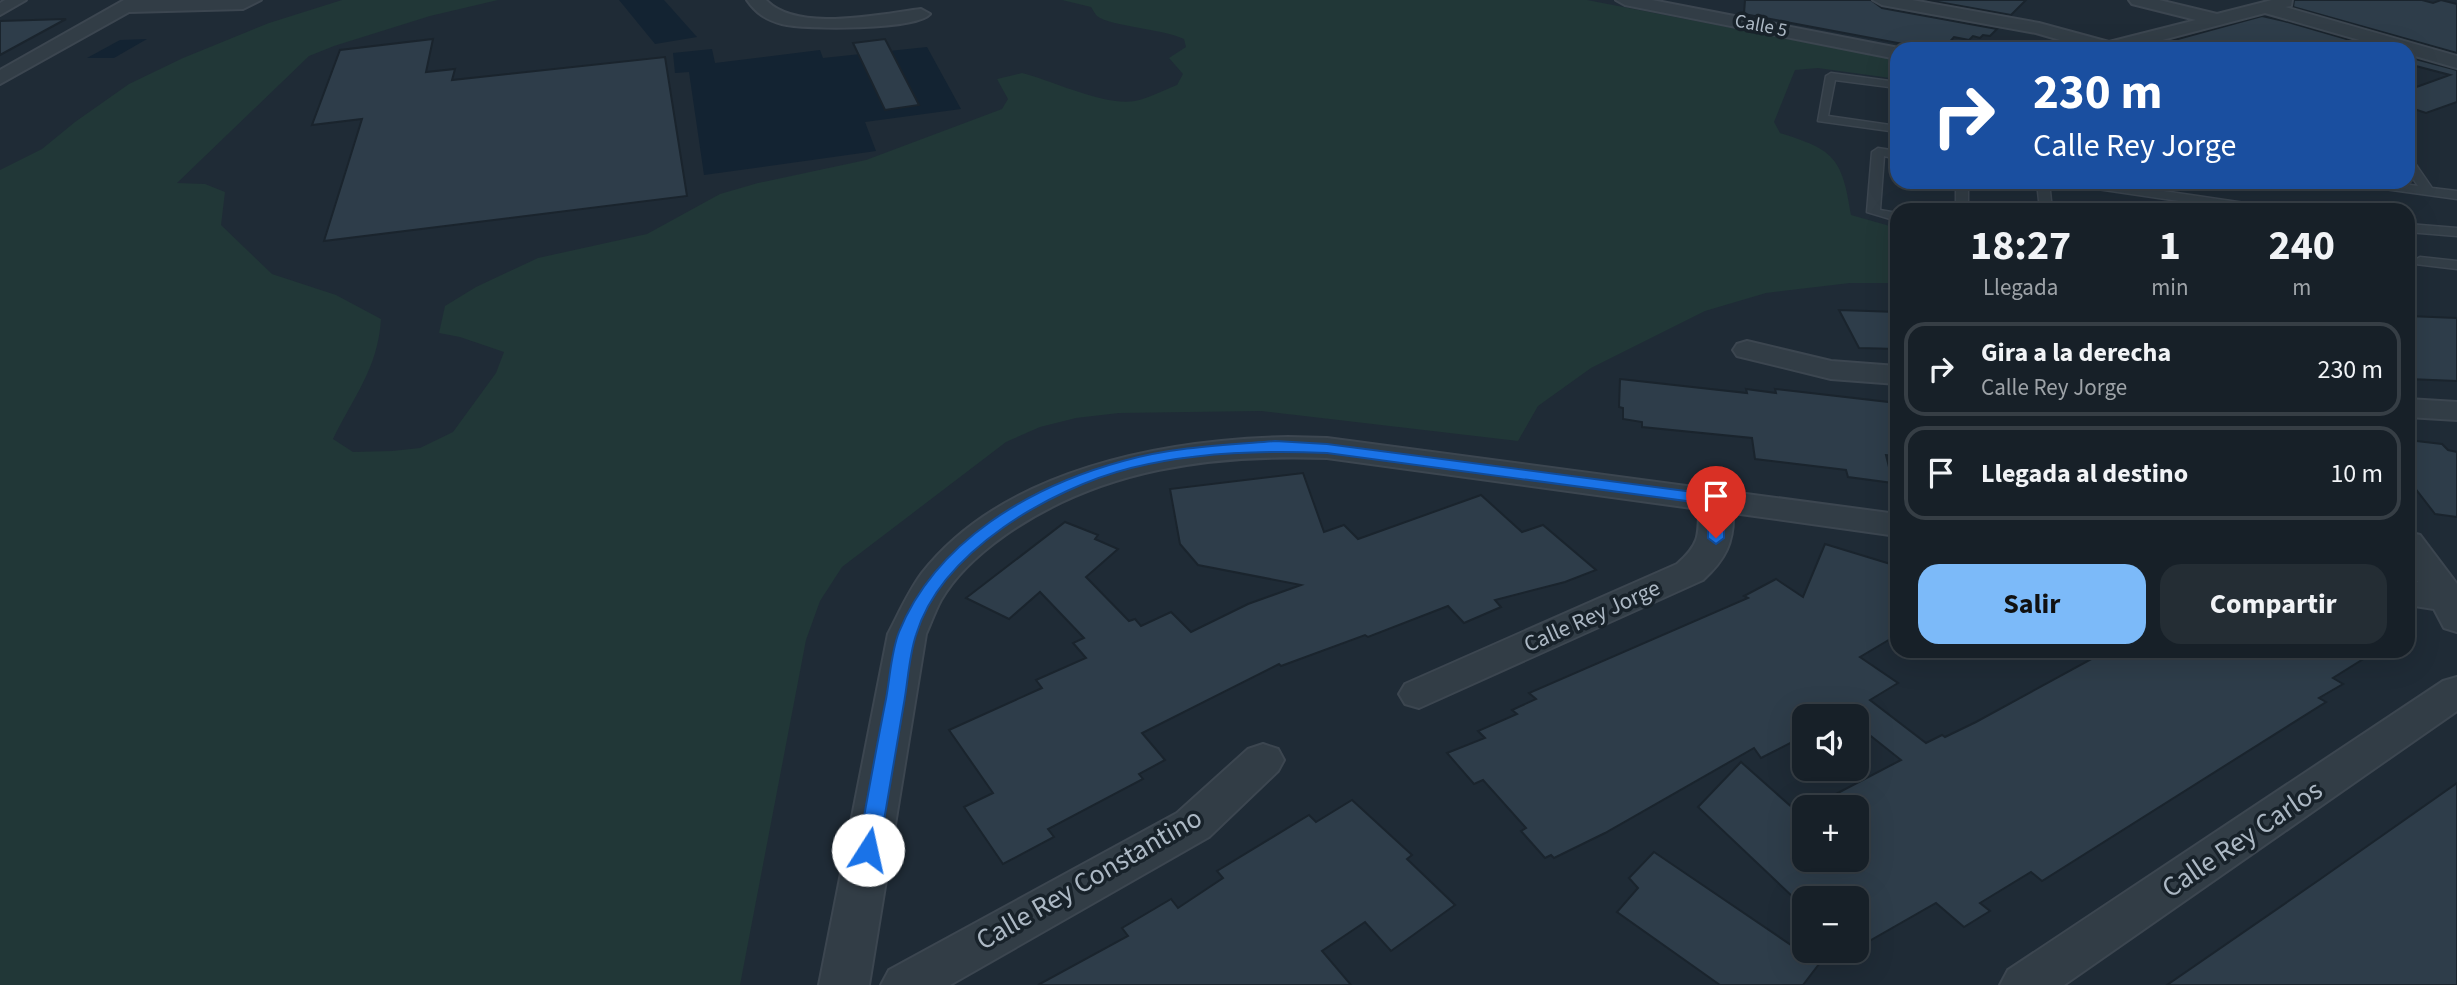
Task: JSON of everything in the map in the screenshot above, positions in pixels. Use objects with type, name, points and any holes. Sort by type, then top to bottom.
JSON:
[{"type":"street","points":[[0,10],[17,0]]},
{"type":"street","points":[[2,75],[129,3],[243,4],[252,0]]},
{"type":"street","points":[[755,0],[766,12],[809,23],[826,24],[920,14]]},
{"type":"street","name":"Calle 5","points":[[1625,0],[1890,52]]},
{"type":"street","points":[[1882,0],[2039,28],[2084,42]]},
{"type":"street","points":[[2138,0],[2163,1],[2217,20]]},
{"type":"street","points":[[2134,42],[2291,0]]},
{"type":"street","points":[[2263,7],[2385,42]]},
{"type":"street","points":[[2415,51],[2448,60]]},
{"type":"street","points":[[2415,66],[2448,60]]},
{"type":"street","points":[[1747,349],[1831,370],[1890,374]]},
{"type":"street","points":[[2415,408],[2457,411]]},
{"type":"street","points":[[844,985],[907,634],[925,597],[944,571],[975,540],[1012,514],[1065,486],[1126,464],[1182,454],[1275,446],[1327,448],[1890,523]]},
{"type":"street","name":"Calle Rey Jorge","points":[[1419,694],[1690,572],[1710,556],[1716,538],[1716,500]]},
{"type":"street","points":[[2415,553],[2454,606]]},
{"type":"street","points":[[2415,595],[2454,606]]},
{"type":"street","name":"Calle Rey Carlos","points":[[2025,985],[2457,691]]},
{"type":"street","name":"Calle Rey Constantino","points":[[906,985],[1193,825],[1263,760]]},
{"type":"lane","points":[[1890,84],[1830,76],[1822,119],[1890,128]]},
{"type":"lane","points":[[1890,154],[1878,152],[1873,212],[1890,215]]},
{"type":"lane","points":[[2415,172],[2428,191]]},
{"type":"lane","points":[[2124,189],[2218,203]]},
{"type":"lane","points":[[2414,189],[2457,195]]},
{"type":"lane","points":[[2415,229],[2457,232]]},
{"type":"lane","points":[[2420,261],[2457,265]]},
{"type":"green space","points":[[342,0],[498,0],[430,16],[309,56],[177,183],[205,184],[225,192],[221,225],[272,274],[336,295],[381,319],[370,367],[333,439],[353,452],[420,448],[453,432],[496,373],[504,352],[439,333],[445,306],[476,287],[538,258],[647,234],[720,194],[866,160],[1002,109],[1008,99],[997,79],[1022,73],[1094,96],[1123,102],[1140,100],[1177,85],[1183,74],[1169,58],[1186,47],[1184,39],[1103,19],[1097,16],[1091,7],[1062,0],[1587,0],[1890,59],[1890,78],[1818,68],[1795,70],[1774,122],[1780,133],[1813,145],[1832,159],[1844,180],[1851,215],[1890,226],[1890,283],[1850,283],[1766,293],[1705,311],[1591,368],[1538,406],[1518,441],[1261,411],[1119,413],[1076,418],[1040,427],[1006,442],[842,567],[820,601],[806,640],[740,985],[0,985],[0,170],[42,149],[129,84],[183,58],[269,23]]},
{"type":"water","points":[[619,0],[664,0],[697,37],[655,44]]},
{"type":"water","points":[[147,39],[114,58],[87,58],[120,40]]},
{"type":"water","points":[[927,47],[961,109],[865,122],[876,151],[704,175],[689,72],[675,73],[673,53],[712,49],[715,63],[820,50],[823,58]]},
{"type":"building","points":[[1745,0],[1871,0],[1882,8],[1997,29],[1990,36],[1973,36],[1969,40],[1954,37],[1949,42],[1892,42],[1744,14]]},
{"type":"building","points":[[1927,0],[2026,0],[2011,15]]},
{"type":"building","points":[[2294,0],[2422,0],[2433,3],[2441,0],[2457,4],[2457,53],[2293,7]]},
{"type":"building","points":[[2262,16],[2357,42],[2167,42]]},
{"type":"building","points":[[66,19],[0,55],[0,21]]},
{"type":"building","points":[[433,39],[426,72],[455,69],[452,80],[665,57],[687,196],[324,241],[362,119],[312,125],[340,50]]},
{"type":"building","points":[[885,39],[919,105],[885,110],[853,43]]},
{"type":"building","points":[[2415,59],[2457,70],[2457,102],[2426,113],[2415,109],[2415,88],[2450,75],[2415,66]]},
{"type":"building","points":[[1839,310],[1890,312],[1890,349],[1859,348]]},
{"type":"building","points":[[2415,316],[2457,318],[2457,381],[2415,379]]},
{"type":"building","points":[[1620,379],[1747,393],[1746,389],[1776,393],[1775,389],[1890,402],[1890,455],[1886,455],[1890,483],[1848,477],[1846,470],[1755,459],[1752,438],[1642,427],[1642,422],[1623,419],[1623,408],[1619,407]]},
{"type":"building","points":[[2415,441],[2442,444],[2448,450],[2457,452],[2457,517],[2435,514],[2415,488]]},
{"type":"building","points":[[1303,473],[1324,532],[1344,525],[1358,539],[1481,495],[1522,532],[1543,525],[1596,570],[1565,582],[1495,600],[1501,607],[1464,623],[1448,606],[1368,637],[1365,635],[1281,666],[1279,664],[1142,733],[1165,760],[1139,774],[1143,779],[1048,829],[1054,837],[1003,864],[964,807],[993,793],[949,730],[1042,688],[1036,680],[1086,658],[1073,643],[1084,638],[1040,592],[1009,619],[966,598],[1065,522],[1098,535],[1095,539],[1118,549],[1086,577],[1129,621],[1135,619],[1141,626],[1171,612],[1191,632],[1248,604],[1301,585],[1198,565],[1180,544],[1170,489]]},
{"type":"building","points":[[1825,544],[1890,564],[1890,639],[1860,657],[1898,683],[1870,700],[1926,743],[1976,722],[2093,658],[2365,658],[2333,678],[2343,684],[2319,698],[2326,702],[2042,881],[2031,872],[1980,903],[1990,911],[1964,927],[1936,903],[1869,941],[1869,886],[1792,886],[1792,896],[1698,807],[1741,762],[1792,807],[1792,872],[1869,872],[1869,795],[1834,795],[1861,781],[1869,781],[1869,777],[1901,760],[1869,735],[1869,704],[1792,704],[1792,742],[1761,758],[1754,748],[1605,833],[1554,858],[1551,855],[1545,858],[1521,831],[1526,828],[1483,780],[1474,784],[1447,753],[1485,738],[1478,731],[1517,714],[1512,710],[1536,699],[1529,693],[1748,598],[1744,596],[1776,579],[1803,597]]},
{"type":"building","points":[[2457,783],[2457,985],[2167,985],[2319,880]]},
{"type":"building","points":[[1352,800],[1412,855],[1407,859],[1455,905],[1391,951],[1365,922],[1322,951],[1351,985],[1038,985],[1128,936],[1122,928],[1171,899],[1178,908],[1223,878],[1217,871],[1309,815],[1316,822]]},
{"type":"building","points":[[1654,852],[1792,946],[1792,963],[1819,964],[1803,985],[1720,985],[1617,912],[1638,888],[1629,878]]},
{"type":"route","points":[[868,850],[907,634],[925,597],[944,571],[975,540],[1012,514],[1065,486],[1126,464],[1182,454],[1227,448],[1275,446],[1327,448],[1716,500],[1716,538]]}]
